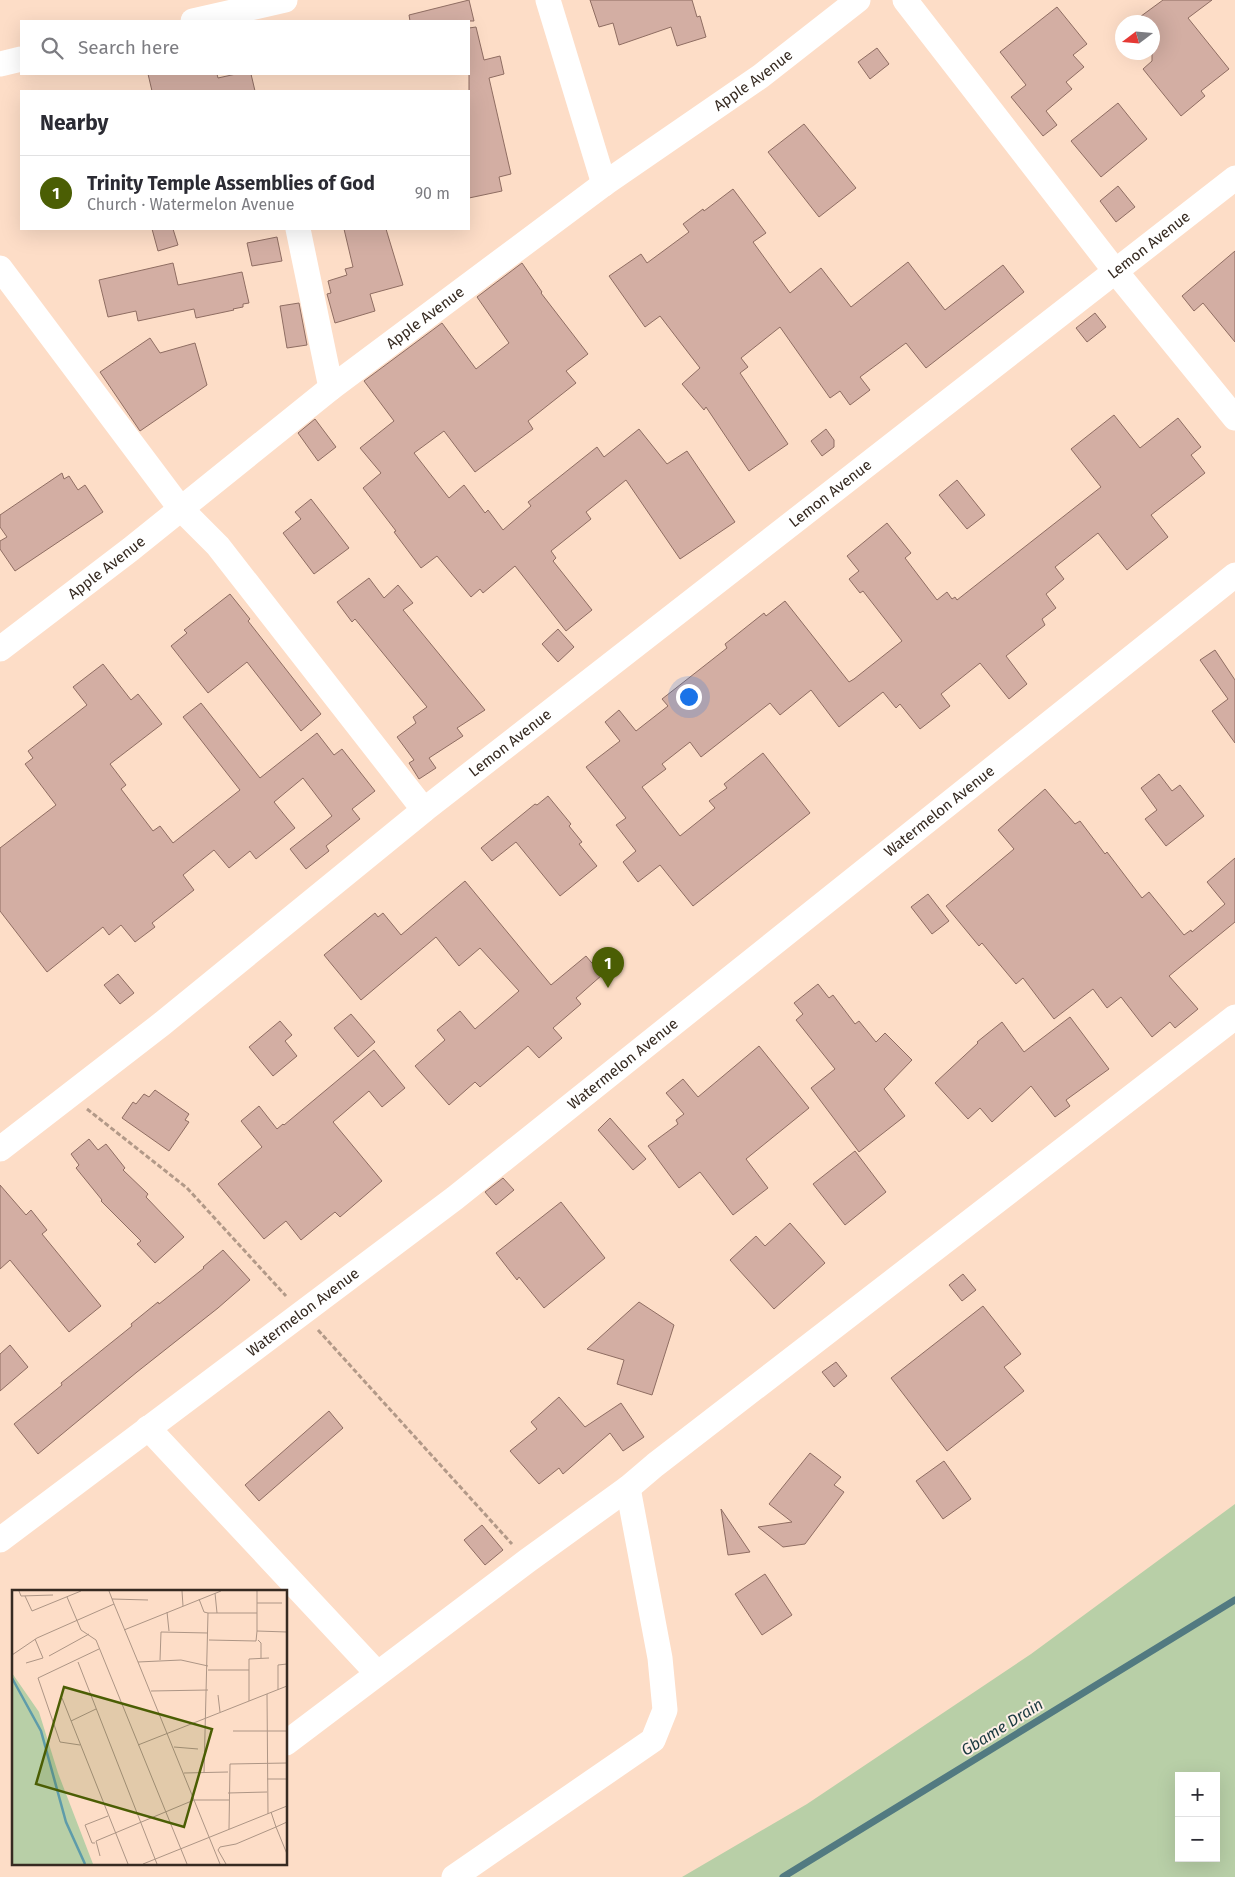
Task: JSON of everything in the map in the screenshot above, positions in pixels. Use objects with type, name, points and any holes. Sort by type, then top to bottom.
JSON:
[{"type":"street","points":[[197,20],[285,0]]},
{"type":"street","points":[[548,0],[604,184]]},
{"type":"street","name":"Apple Avenue","points":[[0,649],[131,549],[331,388],[604,184],[761,76],[858,0]]},
{"type":"street","points":[[905,0],[1116,272],[1235,418]]},
{"type":"street","points":[[0,64],[20,59]]},
{"type":"street","name":"Lemon Avenue","points":[[0,1150],[163,1023],[424,810],[1235,178]]},
{"type":"street","points":[[298,230],[331,388]]},
{"type":"street","points":[[0,268],[180,508],[218,546],[424,810]]},
{"type":"street","name":"Watermelon Avenue","points":[[0,1540],[455,1198],[1235,575]]},
{"type":"street","points":[[288,1742],[377,1673],[628,1488],[655,1465],[1235,1018]]},
{"type":"street","points":[[148,1428],[377,1673]]},
{"type":"street","points":[[454,1877],[652,1740],[665,1710],[660,1658],[628,1488]]},
{"type":"green space","points":[[1235,1504],[1235,1877],[682,1877],[807,1804],[1031,1654]]},
{"type":"building","points":[[469,0],[474,21],[410,20],[409,15]]},
{"type":"building","points":[[590,0],[692,0],[697,17],[700,16],[706,37],[677,46],[671,27],[619,45],[613,23],[599,27]]},
{"type":"building","points":[[1163,0],[1212,0],[1188,18],[1229,69],[1201,91],[1205,96],[1181,116],[1143,69],[1152,60],[1160,60],[1160,15],[1143,15]]},
{"type":"building","points":[[1057,7],[1087,44],[1073,55],[1084,67],[1066,82],[1072,89],[1046,111],[1057,125],[1043,136],[1011,97],[1026,85],[1000,52]]},
{"type":"building","points":[[476,27],[484,60],[500,56],[504,74],[489,78],[511,174],[499,177],[502,191],[470,198],[469,75],[470,28]]},
{"type":"building","points":[[877,48],[889,64],[870,79],[858,62]]},
{"type":"building","points":[[148,75],[217,75],[218,78],[232,75],[251,75],[255,90],[152,90]]},
{"type":"building","points":[[1118,103],[1147,139],[1101,177],[1071,141]]},
{"type":"building","points":[[804,124],[856,188],[819,217],[768,152]]},
{"type":"building","points":[[1118,186],[1135,207],[1116,222],[1100,201]]},
{"type":"building","points":[[733,189],[766,233],[753,242],[790,293],[821,268],[851,307],[908,262],[945,310],[1003,265],[1024,292],[926,368],[906,343],[860,377],[870,390],[850,405],[840,391],[830,398],[780,327],[741,358],[748,367],[740,373],[788,444],[749,471],[706,407],[704,410],[682,384],[700,368],[660,316],[645,327],[609,276],[641,254],[647,263],[689,232],[683,224]]},
{"type":"building","points":[[152,230],[173,230],[178,245],[158,251]]},
{"type":"building","points":[[344,230],[386,230],[403,285],[370,294],[375,311],[335,323],[327,294],[331,293],[328,281],[347,275],[345,269],[353,267]]},
{"type":"building","points":[[277,237],[282,261],[252,266],[247,243]]},
{"type":"building","points":[[1235,251],[1235,342],[1203,303],[1194,311],[1182,296]]},
{"type":"building","points":[[173,263],[178,285],[242,272],[249,303],[243,304],[243,307],[234,310],[196,318],[194,309],[138,321],[136,311],[108,317],[99,280]]},
{"type":"building","points":[[522,263],[541,293],[588,354],[566,371],[576,383],[528,421],[533,429],[475,472],[444,431],[414,453],[449,498],[464,485],[485,513],[488,510],[503,530],[531,506],[528,502],[597,447],[604,457],[639,429],[667,464],[687,451],[735,522],[680,559],[626,480],[586,512],[591,519],[551,551],[556,558],[553,561],[592,610],[566,631],[515,566],[483,593],[480,589],[471,597],[437,556],[421,568],[363,488],[381,473],[360,448],[394,421],[364,381],[442,323],[476,369],[509,343],[477,297]]},
{"type":"building","points":[[299,303],[307,345],[287,348],[280,306]]},
{"type":"building","points":[[1095,313],[1106,327],[1087,342],[1076,328]]},
{"type":"building","points":[[150,338],[160,353],[195,343],[207,385],[140,431],[100,372]]},
{"type":"building","points":[[1114,415],[1140,448],[1178,418],[1201,447],[1191,455],[1205,473],[1151,515],[1168,537],[1127,570],[1098,533],[1055,567],[1064,579],[1046,594],[1056,608],[1042,619],[1045,625],[1006,656],[1027,684],[1009,699],[980,663],[941,694],[950,706],[920,729],[900,704],[896,708],[883,692],[839,727],[811,690],[780,715],[770,703],[701,757],[690,742],[662,764],[666,769],[642,787],[680,836],[715,808],[709,801],[727,788],[724,784],[763,753],[810,813],[693,906],[660,865],[638,882],[623,862],[636,851],[616,825],[626,818],[586,767],[620,741],[605,722],[619,710],[636,731],[668,706],[662,699],[727,648],[725,644],[764,613],[766,616],[785,601],[849,682],[854,679],[902,641],[863,591],[860,593],[849,579],[859,571],[847,556],[887,523],[911,553],[905,558],[937,600],[947,592],[952,599],[955,597],[957,600],[1101,487],[1071,449]]},
{"type":"building","points":[[315,419],[336,447],[318,461],[298,433]]},
{"type":"building","points":[[826,429],[834,440],[834,447],[822,456],[811,441]]},
{"type":"building","points":[[62,473],[64,479],[69,476],[78,490],[85,485],[103,512],[15,571],[0,549],[0,541],[7,537],[0,527],[0,515]]},
{"type":"building","points":[[957,480],[985,515],[967,529],[939,495]]},
{"type":"building","points":[[311,499],[349,548],[314,574],[283,533],[301,519],[295,512]]},
{"type":"building","points":[[369,578],[384,598],[398,585],[413,603],[403,610],[485,710],[457,728],[463,736],[429,758],[436,768],[419,779],[409,763],[414,760],[397,737],[416,723],[413,717],[427,707],[355,619],[352,622],[337,602]]},
{"type":"building","points":[[230,594],[250,619],[248,621],[321,714],[301,731],[247,662],[208,693],[171,646],[187,633],[184,630]]},
{"type":"building","points":[[558,629],[574,647],[558,662],[542,644]]},
{"type":"building","points":[[1215,650],[1235,680],[1235,743],[1212,711],[1228,699],[1200,660]]},
{"type":"building","points":[[103,664],[131,700],[138,694],[162,724],[110,764],[126,785],[121,789],[153,831],[160,826],[173,843],[240,790],[183,717],[201,703],[260,778],[317,733],[334,755],[342,749],[375,791],[352,809],[360,819],[326,846],[329,851],[306,869],[290,849],[332,816],[303,778],[274,802],[295,828],[256,859],[250,851],[229,868],[214,850],[183,875],[194,890],[152,923],[155,927],[135,942],[121,925],[109,935],[103,927],[47,972],[0,911],[0,848],[56,805],[25,764],[33,758],[28,751],[87,705],[73,687]]},
{"type":"building","points":[[1159,774],[1172,791],[1180,785],[1204,816],[1166,846],[1145,819],[1157,810],[1141,788]]},
{"type":"building","points":[[1045,789],[1075,824],[1080,821],[1105,854],[1107,852],[1142,898],[1149,892],[1184,935],[1191,930],[1192,932],[1225,904],[1207,882],[1235,858],[1235,922],[1169,976],[1198,1009],[1175,1028],[1170,1022],[1152,1037],[1121,997],[1107,1008],[1093,989],[1054,1019],[1023,978],[1016,984],[982,943],[979,946],[946,906],[1014,849],[998,830]]},
{"type":"building","points":[[548,796],[571,824],[569,826],[582,842],[579,844],[597,866],[560,896],[516,842],[492,861],[481,848],[535,804],[537,805]]},
{"type":"building","points":[[465,881],[551,985],[586,956],[602,975],[576,998],[581,1004],[553,1028],[562,1038],[539,1058],[528,1046],[480,1087],[475,1082],[449,1105],[415,1066],[445,1040],[437,1030],[460,1011],[475,1029],[519,991],[480,948],[459,966],[436,937],[361,1000],[324,955],[375,913],[378,917],[383,913],[401,935]]},
{"type":"building","points":[[928,894],[949,921],[932,934],[911,907]]},
{"type":"building","points":[[118,974],[134,993],[120,1004],[104,985]]},
{"type":"building","points":[[818,984],[829,998],[833,995],[855,1024],[859,1021],[876,1042],[885,1033],[912,1060],[884,1089],[905,1116],[859,1152],[811,1088],[835,1069],[796,1020],[803,1014],[794,1003]]},
{"type":"building","points":[[351,1014],[375,1042],[358,1057],[334,1028]]},
{"type":"building","points":[[1070,1017],[1109,1069],[1066,1100],[1070,1106],[1055,1117],[1031,1086],[992,1122],[980,1108],[968,1119],[935,1083],[977,1042],[1002,1022],[1024,1052]]},
{"type":"building","points":[[280,1021],[292,1035],[285,1041],[297,1056],[273,1076],[249,1047]]},
{"type":"building","points":[[759,1046],[809,1108],[746,1159],[768,1188],[733,1215],[700,1172],[679,1188],[648,1146],[678,1124],[676,1120],[684,1114],[666,1093],[683,1079],[698,1097]]},
{"type":"building","points":[[374,1050],[405,1088],[382,1107],[369,1091],[333,1122],[382,1181],[340,1217],[335,1212],[301,1240],[286,1221],[264,1239],[218,1184],[262,1147],[241,1121],[259,1106],[277,1129]]},
{"type":"building","points":[[155,1090],[189,1114],[185,1120],[189,1122],[169,1151],[122,1118],[133,1102],[136,1104],[144,1094],[149,1097]]},
{"type":"building","points":[[610,1118],[646,1159],[633,1170],[598,1130]]},
{"type":"building","points":[[89,1139],[98,1150],[106,1144],[125,1168],[123,1170],[148,1194],[146,1197],[184,1237],[155,1263],[137,1244],[141,1241],[101,1201],[76,1168],[79,1165],[71,1154]]},
{"type":"building","points":[[855,1151],[886,1192],[845,1225],[813,1184]]},
{"type":"building","points":[[503,1178],[514,1190],[496,1205],[485,1192]]},
{"type":"building","points":[[0,1185],[26,1215],[31,1210],[47,1230],[42,1234],[101,1306],[69,1332],[10,1260],[0,1269]]},
{"type":"building","points":[[561,1202],[605,1258],[544,1308],[519,1277],[517,1280],[496,1253]]},
{"type":"building","points":[[790,1223],[825,1263],[774,1309],[730,1260],[756,1236],[765,1246]]},
{"type":"building","points":[[223,1250],[250,1280],[38,1454],[14,1424],[62,1385],[61,1383],[132,1326],[131,1324],[204,1268]]},
{"type":"building","points":[[963,1274],[976,1290],[962,1301],[949,1285]]},
{"type":"building","points":[[639,1302],[674,1325],[652,1395],[617,1384],[624,1360],[587,1349]]},
{"type":"building","points":[[983,1306],[1021,1354],[1004,1367],[1024,1391],[947,1451],[891,1378]]},
{"type":"building","points":[[10,1345],[28,1367],[0,1391],[0,1354]]},
{"type":"building","points":[[836,1362],[847,1376],[834,1387],[822,1372]]},
{"type":"building","points":[[559,1397],[585,1427],[621,1403],[644,1437],[623,1451],[610,1433],[563,1474],[559,1468],[539,1484],[510,1451],[537,1429],[531,1422]]},
{"type":"building","points":[[329,1411],[343,1428],[259,1501],[245,1485]]},
{"type":"building","points":[[810,1453],[841,1477],[834,1485],[844,1492],[805,1544],[783,1547],[758,1527],[792,1522],[769,1504]]},
{"type":"building","points":[[944,1461],[971,1499],[943,1519],[916,1481]]},
{"type":"building","points":[[721,1509],[750,1552],[728,1555]]},
{"type":"building","points":[[482,1525],[503,1550],[485,1565],[464,1540]]},
{"type":"building","points":[[765,1574],[792,1615],[762,1635],[735,1594]]},
{"type":"waterway","name":"Gbame Drain","points":[[783,1877],[1235,1600]]},
{"type":"place","name":"Trinity Temple Assemblies of God","points":[[608,988]]}]
